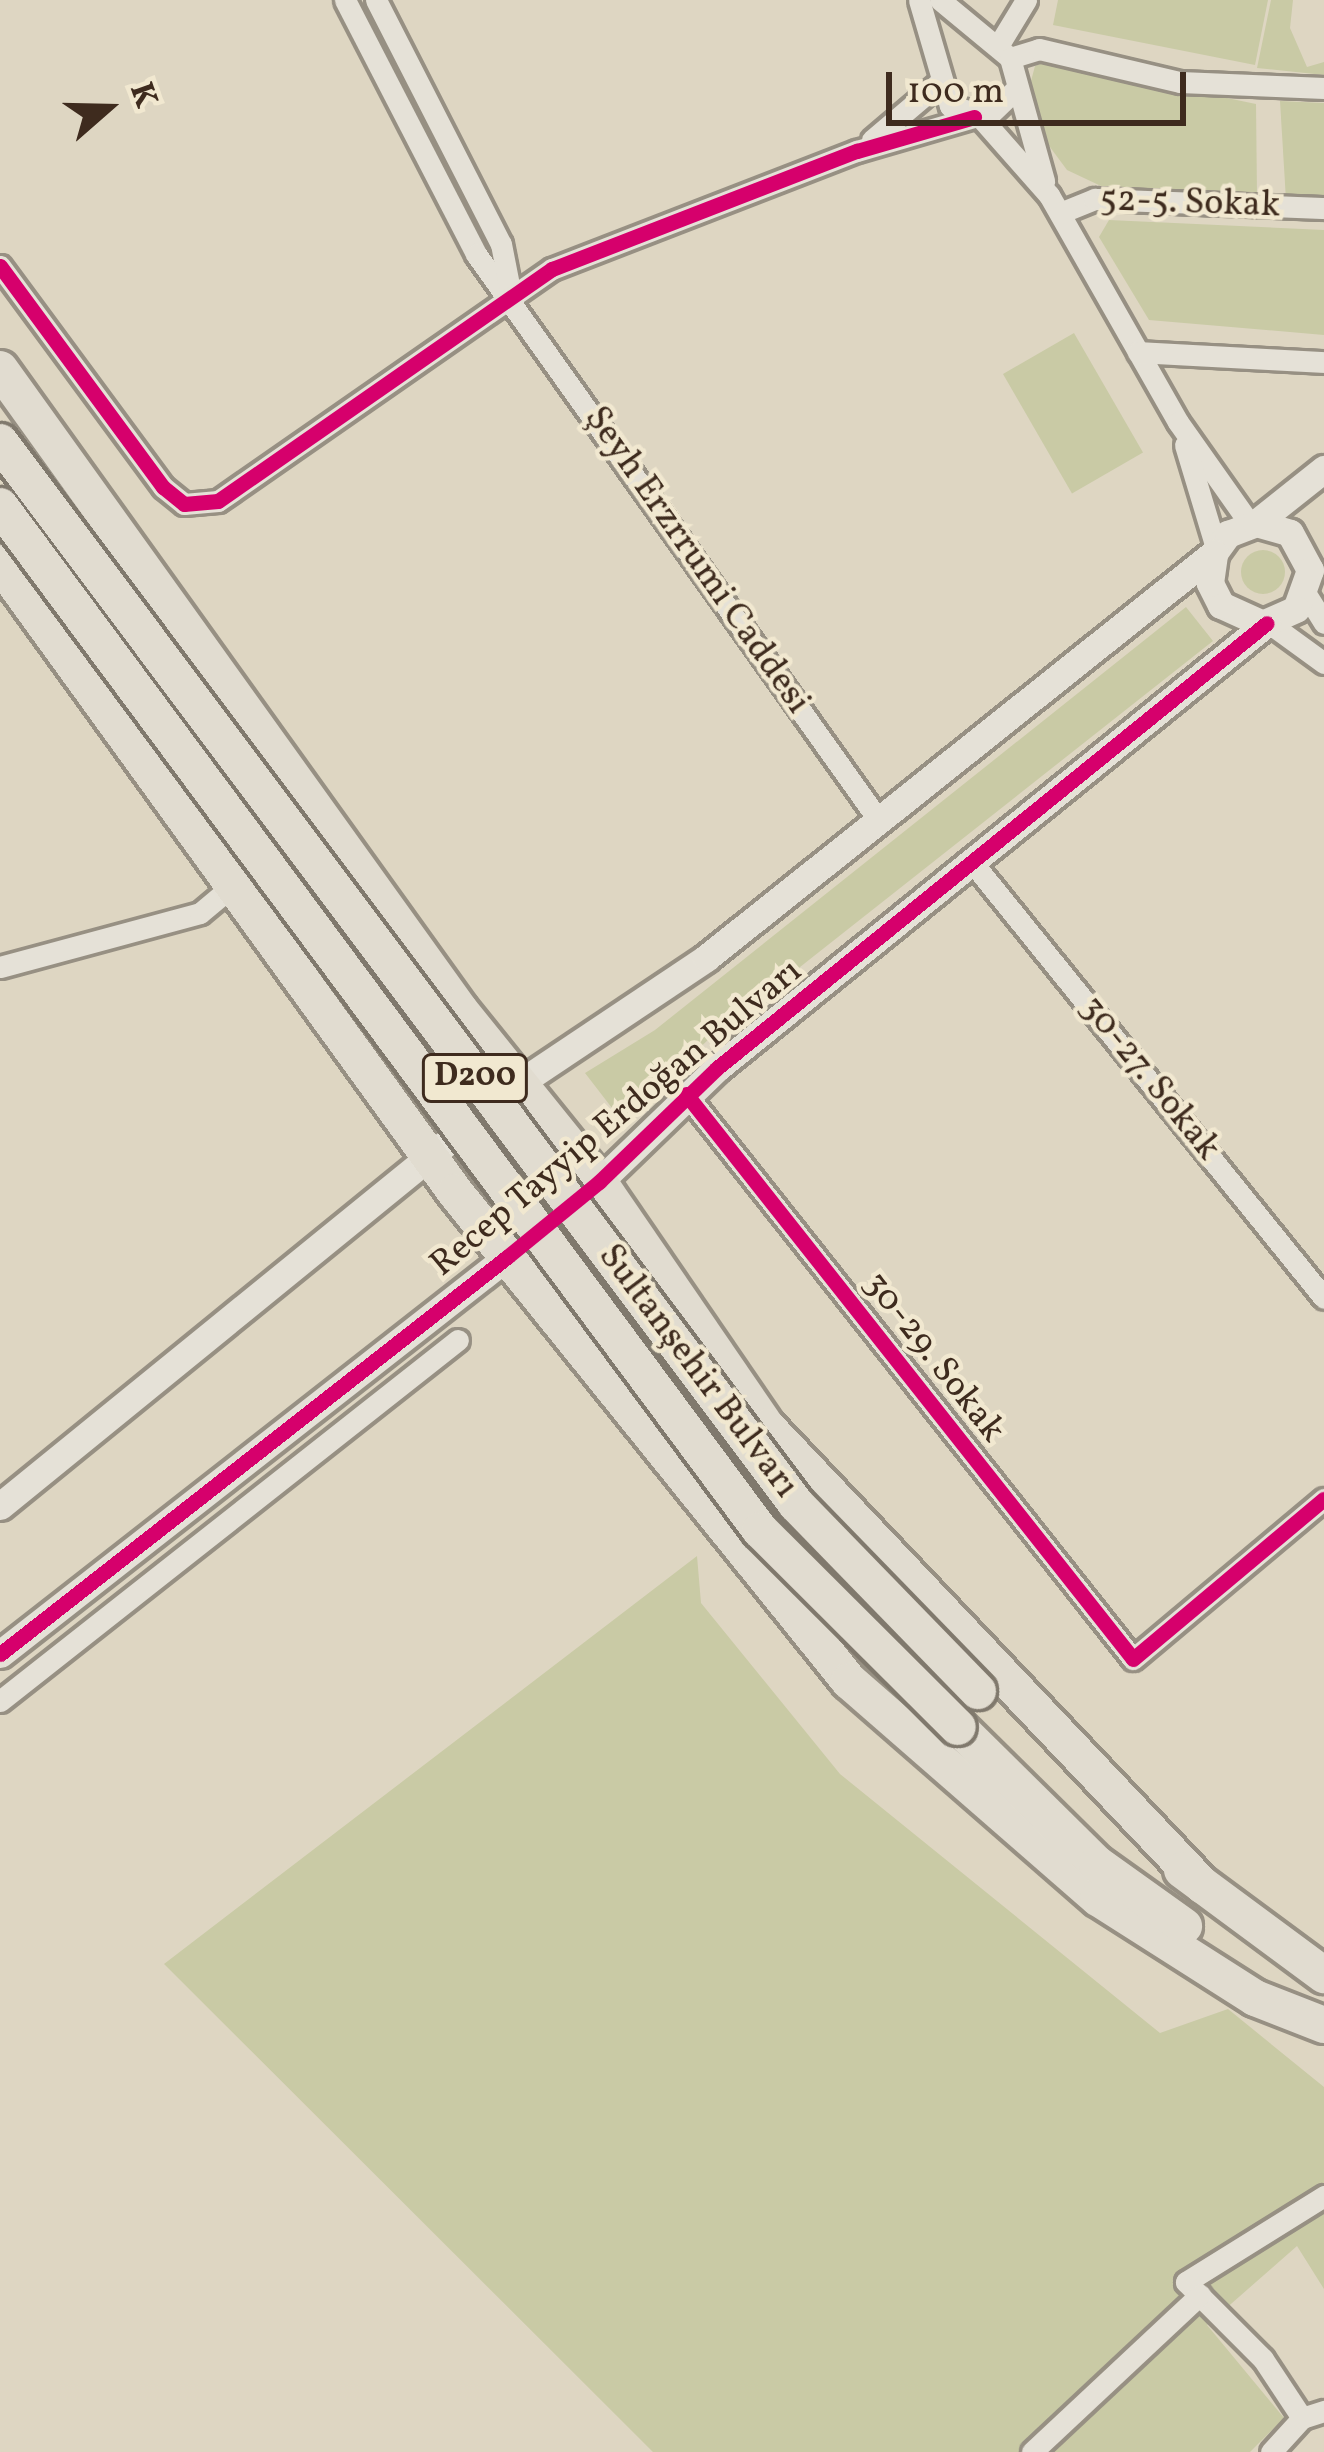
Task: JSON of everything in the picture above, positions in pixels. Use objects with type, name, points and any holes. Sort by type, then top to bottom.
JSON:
[{"type":"highway","points":[[0,369],[460,1010],[599,1182],[767,1427],[1202,1885]]},
{"type":"highway","name":"Sultanşehir Bulvarı","points":[[0,442],[796,1504],[978,1691],[1126,1828],[1324,1975]]},
{"type":"highway","name":"Sultanşehir Bulvarı","points":[[0,506],[760,1530],[1097,1864],[1324,2025]]},
{"type":"highway","points":[[0,563],[432,1157],[849,1681],[1098,1898],[1256,1998],[1324,2025]]},
{"type":"street","name":"Şeyh Erzrrumi Caddesi","points":[[345,0],[476,254],[880,822]]},
{"type":"street","name":"Şeyh Erzrrumi Caddesi","points":[[376,0],[501,244],[512,300]]},
{"type":"street","points":[[919,0],[950,106],[977,118],[1054,204]]},
{"type":"street","points":[[940,0],[996,48],[1054,204],[1138,352],[1178,422],[1253,524],[1299,542],[1324,623]]},
{"type":"street","points":[[996,48],[1026,0]]},
{"type":"street","points":[[856,151],[940,75],[954,49],[1039,49],[1180,82],[1324,88]]},
{"type":"street","points":[[0,266],[163,487],[184,504],[218,502],[552,269],[856,151],[1001,109],[1014,91]]},
{"type":"street","name":"52-5. Sokak","points":[[1054,204],[1095,199],[1324,208]]},
{"type":"street","points":[[1138,352],[1324,362]]},
{"type":"street","points":[[1178,422],[1215,550],[1210,577],[1220,605],[1245,622],[1269,623],[1324,663]]},
{"type":"street","points":[[1215,550],[1324,469]]},
{"type":"street","name":"Recep Tayyip Erdoğan Bulvarı","points":[[0,1506],[521,1082],[706,958],[1215,550]]},
{"type":"street","points":[[1269,623],[1312,587]]},
{"type":"street","name":"Recep Tayyip Erdoğan Bulvarı","points":[[0,1654],[508,1257],[599,1182],[686,1094],[1269,623]]},
{"type":"street","name":"30-27. Sokak","points":[[972,862],[1324,1298]]},
{"type":"street","points":[[0,967],[200,913],[236,883]]},
{"type":"street","name":"30-29. Sokak","points":[[686,1094],[1133,1659],[1324,1499]]},
{"type":"street","points":[[0,1701],[458,1340]]},
{"type":"street","points":[[1270,2452],[1313,2415],[1186,2282],[1324,2196]]},
{"type":"street","points":[[1032,2452],[1200,2296]]},
{"type":"green space","points":[[1058,0],[1268,0],[1255,65],[1053,25]]},
{"type":"green space","points":[[1271,0],[1293,0],[1290,28],[1307,67],[1324,62],[1324,75],[1257,68]]},
{"type":"green space","points":[[1047,61],[1256,104],[1257,195],[1101,186],[1067,170],[1044,139],[1031,81],[1035,66]]},
{"type":"green space","points":[[1280,101],[1324,103],[1324,201],[1286,200]]},
{"type":"green space","points":[[1109,220],[1324,230],[1324,335],[1149,320],[1099,237]]},
{"type":"green space","points":[[1074,333],[1143,453],[1072,494],[1003,374]]},
{"type":"green space","points":[[1263,550],[1278,557],[1285,572],[1278,587],[1263,594],[1248,587],[1241,572],[1248,557]]},
{"type":"green space","points":[[1186,607],[1213,641],[710,1038],[622,1121],[585,1073],[655,1030]]},
{"type":"green space","points":[[697,1556],[701,1603],[840,1774],[1160,2033],[1228,2009],[1324,2087],[1324,2289],[1297,2246],[1207,2325],[1284,2418],[1250,2452],[653,2452],[164,1964]]},
{"type":"cycle path","points":[[0,266],[163,487],[184,504],[218,501],[552,269],[857,151],[974,117]]},
{"type":"cycle path","points":[[0,1654],[507,1257],[599,1182],[717,1068],[1267,623]]},
{"type":"cycle path","points":[[686,1094],[1133,1659],[1324,1499]]}]
